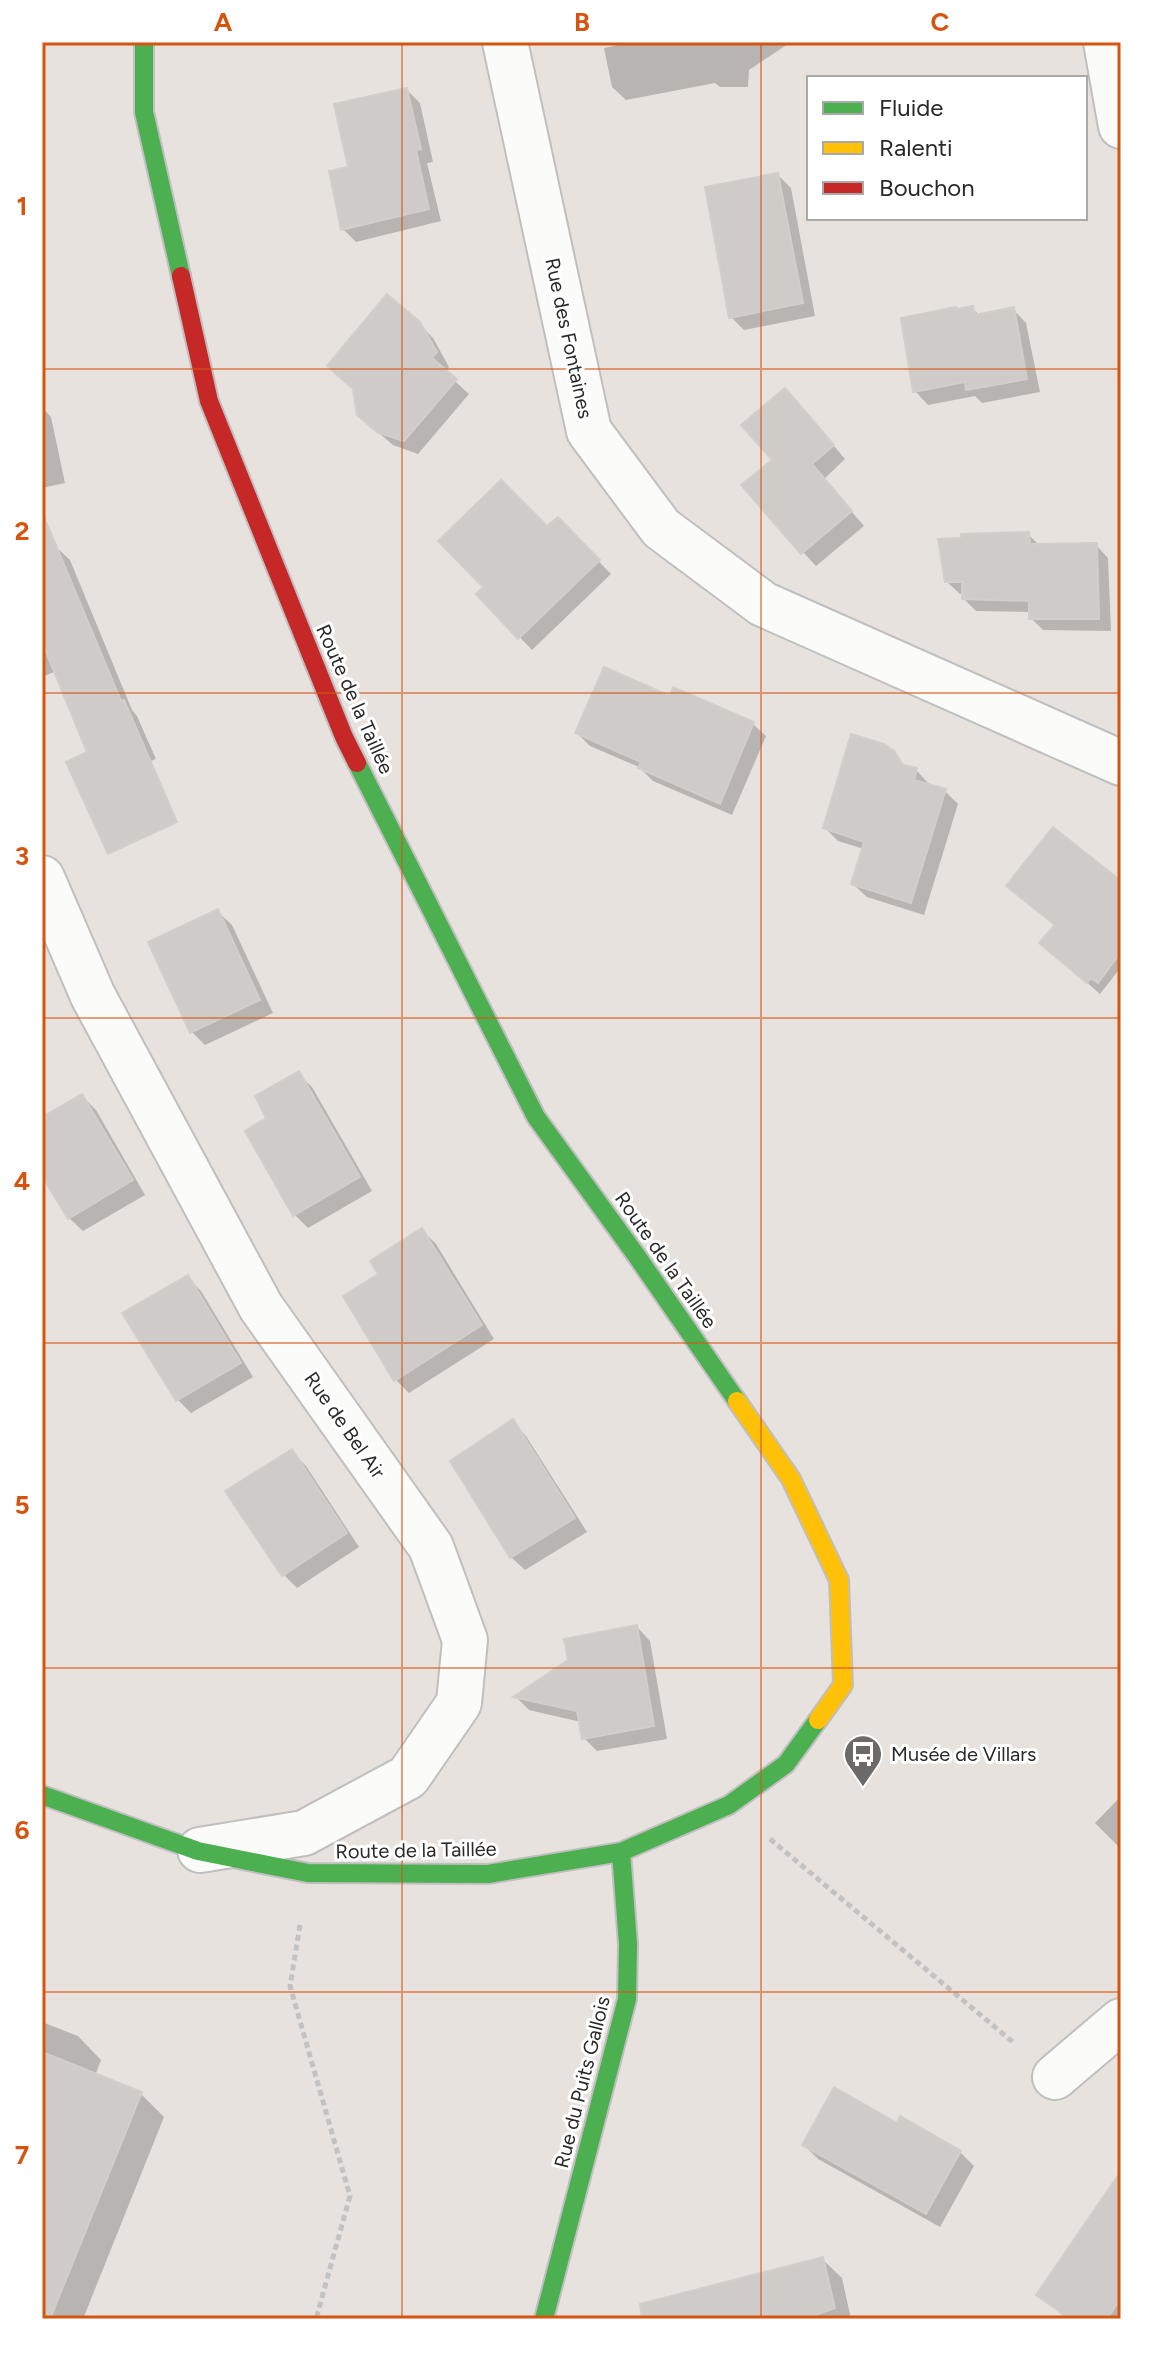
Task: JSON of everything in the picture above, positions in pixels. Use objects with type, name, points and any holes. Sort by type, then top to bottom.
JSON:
[{"type":"street","name":"Route de la Taillée","points":[[42,1795],[198,1851],[308,1873],[488,1874],[621,1852],[729,1805],[786,1764],[843,1685],[839,1580],[791,1479],[536,1117],[344,737],[209,401],[144,112],[144,42]]},
{"type":"street","name":"Rue des Fontaines","points":[[505,42],[589,431],[661,528],[763,604],[1121,763]]},
{"type":"street","points":[[1106,42],[1121,126]]},
{"type":"street","name":"Rue de Bel Air","points":[[42,878],[93,996],[261,1307],[431,1547],[465,1640],[459,1703],[408,1777],[304,1833],[198,1851]]},
{"type":"street","name":"Rue du Puits Gallois","points":[[544,2319],[627,1999],[628,1944],[621,1852]]},
{"type":"street","points":[[1055,2077],[1121,2021]]},
{"type":"path","points":[[729,1805],[1055,2077]]},
{"type":"path","points":[[308,1873],[290,1986],[350,2196],[316,2319]]},
{"type":"building","points":[[407,88],[421,149],[416,150],[429,209],[341,230],[329,171],[348,167],[334,104]]},
{"type":"building","points":[[778,173],[803,303],[729,318],[705,187]]},
{"type":"building","points":[[387,294],[420,322],[437,352],[432,358],[457,379],[404,441],[377,432],[357,415],[353,389],[327,366]]},
{"type":"building","points":[[973,306],[975,315],[1014,307],[1027,379],[966,390],[965,382],[913,392],[901,318]]},
{"type":"building","points":[[785,388],[834,445],[812,464],[852,511],[801,554],[741,485],[772,460],[741,425]]},
{"type":"building","points":[[501,480],[547,526],[558,517],[600,560],[518,639],[476,594],[483,587],[438,541]]},
{"type":"building","points":[[42,512],[121,701],[124,700],[177,822],[108,854],[66,762],[87,752],[42,642]]},
{"type":"building","points":[[1029,532],[1030,544],[1097,543],[1099,619],[1029,619],[1029,601],[962,599],[962,582],[945,582],[938,539],[961,538],[961,534]]},
{"type":"building","points":[[604,667],[670,696],[673,687],[754,722],[720,804],[638,768],[641,762],[575,733]]},
{"type":"building","points":[[851,734],[884,744],[894,751],[903,765],[917,768],[914,780],[946,789],[911,903],[851,884],[864,842],[823,828]]},
{"type":"building","points":[[1053,827],[1121,881],[1121,952],[1098,983],[1091,978],[1087,983],[1039,943],[1055,925],[1006,886]]},
{"type":"building","points":[[218,909],[260,1000],[190,1033],[148,942]]},
{"type":"building","points":[[299,1071],[360,1177],[293,1216],[245,1131],[266,1118],[255,1096]]},
{"type":"building","points":[[82,1094],[133,1180],[68,1219],[42,1176],[42,1117]]},
{"type":"building","points":[[422,1228],[482,1325],[394,1381],[343,1296],[378,1274],[370,1261]]},
{"type":"building","points":[[188,1275],[241,1363],[176,1401],[122,1313]]},
{"type":"building","points":[[513,1419],[575,1518],[510,1558],[450,1461]]},
{"type":"building","points":[[292,1449],[347,1533],[282,1576],[225,1491]]},
{"type":"building","points":[[637,1625],[654,1726],[582,1739],[577,1711],[513,1697],[568,1660],[564,1639]]},
{"type":"building","points":[[42,2052],[142,2092],[50,2319],[42,2319]]},
{"type":"building","points":[[834,2087],[897,2123],[900,2116],[961,2151],[926,2214],[802,2145]]},
{"type":"building","points":[[1121,2171],[1121,2298],[1107,2319],[1070,2319],[1036,2295]]},
{"type":"building","points":[[823,2257],[835,2308],[803,2319],[642,2319],[640,2304]]},
{"type":"traffic: fast","points":[[144,42],[144,112],[181,276]]},
{"type":"traffic: fast","points":[[357,763],[536,1117],[737,1401]]},
{"type":"traffic: fast","points":[[42,1795],[198,1851],[308,1873],[488,1874],[621,1852],[729,1805],[786,1764],[818,1720]]},
{"type":"traffic: fast","points":[[544,2319],[627,1999],[628,1944],[621,1852]]},
{"type":"traffic: slow","points":[[737,1401],[791,1479],[839,1580],[843,1685],[818,1720]]},
{"type":"traffic: jam","points":[[181,276],[209,401],[357,763]]},
{"type":"place","name":"Musée de Villars","points":[[863,1788]]}]
